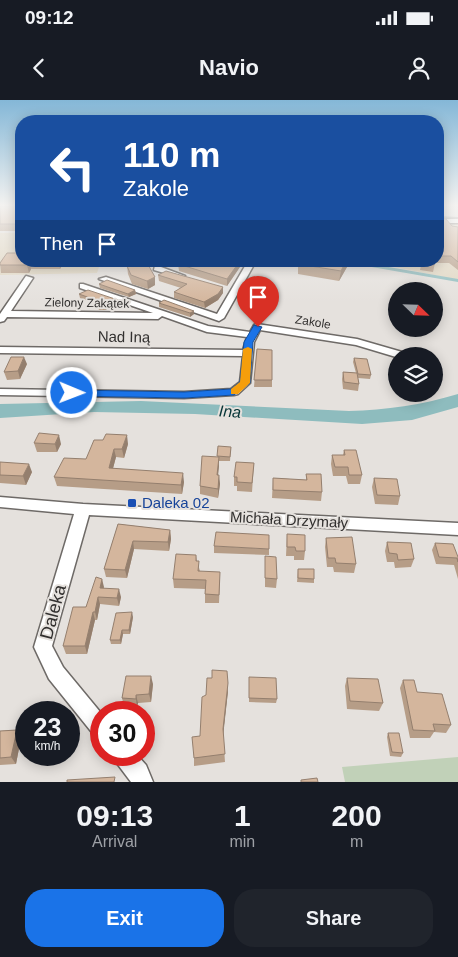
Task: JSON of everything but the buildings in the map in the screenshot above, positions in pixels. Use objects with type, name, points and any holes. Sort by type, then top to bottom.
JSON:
[{"type":"street","points":[[157,267],[160,270],[193,280]]},
{"type":"street","points":[[102,279],[219,318],[229,291],[246,267]]},
{"type":"street","name":"Zielony Zakątek","points":[[2,318],[30,278]]},
{"type":"street","name":"Zielony Zakątek","points":[[83,286],[207,329],[253,335]]},
{"type":"street","name":"Zielony Zakątek","points":[[2,318],[170,316]]},
{"type":"street","name":"Zakole","points":[[253,335],[258,327],[295,331],[357,342],[388,351]]},
{"type":"street","points":[[0,392],[184,395],[234,392],[245,383],[248,342],[253,335]]},
{"type":"street","name":"Nad Iną","points":[[0,350],[247,353]]},
{"type":"street","name":"Michała Drzymały","points":[[0,502],[83,509],[454,526]]},
{"type":"street","name":"Daleka","points":[[83,509],[43,647],[56,673],[90,715]]},
{"type":"street","points":[[131,766],[142,782]]},
{"type":"shaded area","points":[[0,238],[15,238],[15,267],[99,267],[97,273],[0,275]]},
{"type":"shaded area","points":[[444,238],[458,238],[458,280],[395,267],[444,267]]},
{"type":"green space","points":[[458,757],[458,782],[345,782],[342,767]]},
{"type":"water","points":[[372,267],[389,267],[458,279],[458,282]]},
{"type":"water","name":"Ina","points":[[458,394],[458,407],[412,420],[362,424],[195,414],[94,412],[0,418],[0,404],[141,401],[349,411],[426,402],[443,402],[443,398]]},
{"type":"slow traffic","points":[[234,392],[245,383],[248,349]]},
{"type":"place","name":"Daleka 02","points":[[132,503]]},
{"type":"route","points":[[72,393],[184,395],[234,392],[245,383],[248,342],[258,327]]}]
